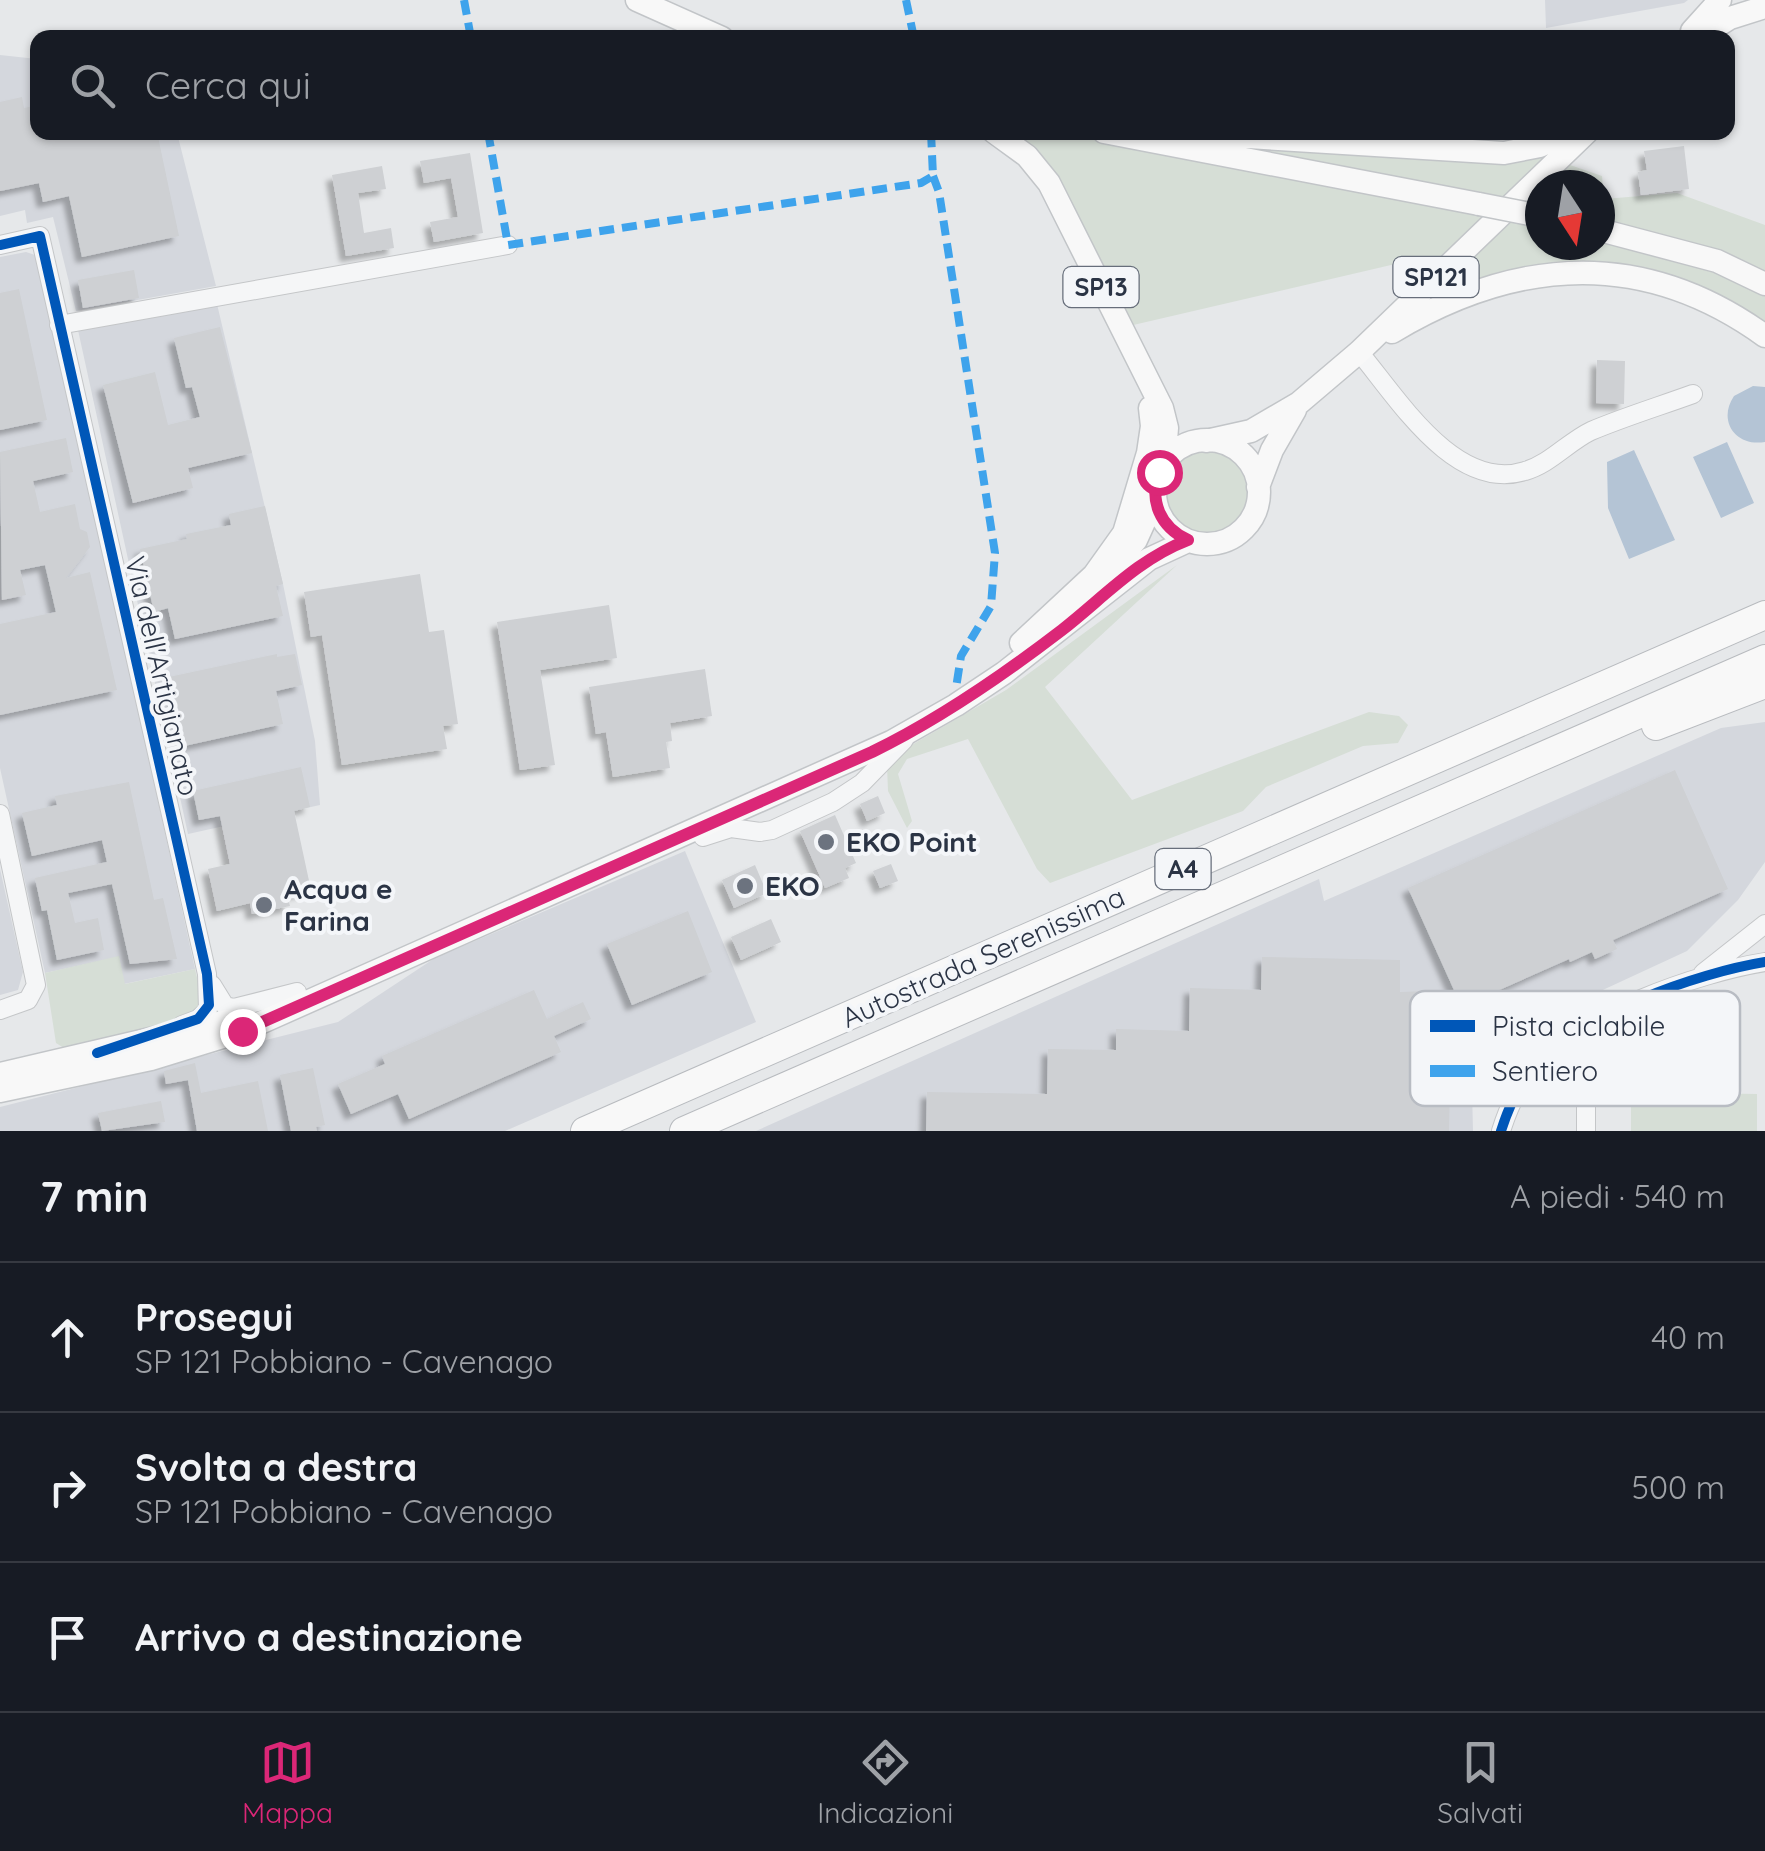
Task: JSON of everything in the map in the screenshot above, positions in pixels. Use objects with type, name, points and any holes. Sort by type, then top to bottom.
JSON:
[{"type":"highway","name":"Autostrada Serenissima","points":[[572,1131],[593,1128],[1765,615]]},
{"type":"highway","name":"Autostrada Serenissima","points":[[684,1131],[1765,659]]},
{"type":"highway","points":[[1397,818],[1453,811],[1765,684]]},
{"type":"main road","points":[[638,0],[704,30]]},
{"type":"main road","points":[[1693,30],[1720,0]]},
{"type":"main road","points":[[1711,30],[1730,18],[1765,7]]},
{"type":"main road","name":"SP13","points":[[1006,140],[1021,150],[1049,183],[1123,329],[1164,414],[1164,463]]},
{"type":"main road","points":[[1146,140],[1525,213]]},
{"type":"main road","points":[[1295,140],[1504,153],[1552,140]]},
{"type":"main road","name":"SP121","points":[[1164,463],[1181,447],[1251,431],[1300,403],[1359,352],[1579,140]]},
{"type":"main road","points":[[1615,234],[1717,261],[1765,284]]},
{"type":"main road","points":[[1680,250],[1765,296]]},
{"type":"main road","points":[[1359,352],[1466,293],[1530,276],[1570,272],[1652,283],[1715,306],[1765,336]]},
{"type":"main road","name":"SP13","points":[[1021,644],[1094,575],[1128,524],[1152,426],[1148,402],[1123,329]]},
{"type":"main road","name":"SP121","points":[[0,1092],[151,1059],[242,1031],[912,731],[1028,656],[1149,559],[1188,540],[1213,544],[1240,532],[1255,511],[1258,487],[1275,444],[1300,403]]},
{"type":"main road","points":[[1206,440],[1240,453],[1254,470],[1258,487]]},
{"type":"main road","points":[[0,1074],[224,1022],[862,742],[941,699],[1021,644],[1118,564],[1136,540],[1155,498],[1157,478],[1164,463]]},
{"type":"main road","points":[[1155,498],[1166,525],[1188,540]]},
{"type":"street","name":"Via dell'Artigianato","points":[[0,245],[40,236],[208,974],[209,1005],[198,1019],[97,1053]]},
{"type":"street","points":[[59,325],[508,245]]},
{"type":"street","points":[[1359,352],[1442,449],[1452,458],[1491,474],[1521,473],[1537,467],[1588,432],[1694,394]]},
{"type":"street","points":[[0,814],[36,985],[32,996],[21,1004],[0,1010]]},
{"type":"street","points":[[1686,984],[1765,924]]},
{"type":"street","points":[[1667,991],[1763,962]]},
{"type":"street","name":"Via dell'Artigianato","points":[[208,974],[221,1002],[230,1008],[296,992]]},
{"type":"street","points":[[1501,1131],[1511,1106]]},
{"type":"shaded area","points":[[1545,0],[1688,0],[1546,28]]},
{"type":"shaded area","points":[[0,55],[30,58],[30,140],[179,140],[216,286],[76,311],[53,217],[27,223],[25,210],[0,216]]},
{"type":"shaded area","points":[[1009,140],[1242,140],[1544,156],[1585,170],[1525,170],[1525,260],[1615,260],[1615,198],[1677,193],[1765,225],[1765,328],[1643,274],[1439,298],[1433,295],[1421,258],[1129,326]]},
{"type":"shaded area","points":[[26,252],[38,256],[195,969],[124,984],[119,957],[45,973],[0,768],[0,257]]},
{"type":"shaded area","points":[[217,304],[283,584],[315,741],[320,805],[188,834],[78,330]]},
{"type":"shaded area","points":[[1207,452],[1223,455],[1237,464],[1246,478],[1246,510],[1237,524],[1223,533],[1207,536],[1191,533],[1177,524],[1168,510],[1165,494],[1168,478],[1177,464],[1191,455]]},
{"type":"shaded area","points":[[1177,565],[1045,687],[1132,800],[1369,712],[1399,716],[1408,725],[1398,743],[1363,746],[1266,787],[1243,811],[1050,883],[1037,869],[968,739],[907,759],[898,774],[912,821],[907,828],[888,791],[887,766],[910,746],[1006,690]]},
{"type":"shaded area","points":[[1765,722],[1765,862],[1738,900],[1687,951],[1601,991],[1410,991],[1410,1106],[1472,1106],[1473,1131],[756,1131],[1319,879],[1324,901],[1721,728]]},
{"type":"shaded area","points":[[685,851],[756,1022],[505,1131],[0,1131],[0,1107],[338,1022],[435,958]]},
{"type":"shaded area","points":[[0,869],[23,972],[18,990],[0,995]]},
{"type":"shaded area","points":[[119,956],[125,984],[195,969],[203,1003],[190,1017],[64,1048],[56,1043],[45,973]]},
{"type":"shaded area","points":[[1740,1094],[1757,1094],[1757,1131],[1631,1131],[1631,1106],[1740,1106]]},
{"type":"water","points":[[1753,386],[1765,387],[1765,442],[1738,436],[1729,423],[1729,405],[1734,396]]},
{"type":"water","points":[[1727,442],[1754,503],[1721,518],[1693,457]]},
{"type":"water","points":[[1634,450],[1675,540],[1629,559],[1608,508],[1607,462]]},
{"type":"building","points":[[22,97],[24,108],[30,107],[30,140],[159,140],[179,236],[82,257],[69,196],[43,202],[39,183],[0,191],[0,102]]},
{"type":"building","points":[[1684,146],[1689,189],[1641,195],[1638,172],[1647,170],[1644,151]]},
{"type":"building","points":[[470,153],[483,233],[434,242],[430,222],[458,217],[451,178],[424,183],[420,161]]},
{"type":"building","points":[[382,166],[386,189],[358,193],[364,233],[391,228],[394,248],[346,256],[332,175]]},
{"type":"building","points":[[134,270],[139,298],[83,308],[78,280]]},
{"type":"building","points":[[19,289],[47,420],[0,430],[0,293]]},
{"type":"building","points":[[220,327],[252,453],[188,468],[193,488],[133,503],[103,385],[155,372],[168,425],[200,417],[192,387],[186,388],[174,338]]},
{"type":"building","points":[[1597,360],[1625,361],[1624,404],[1596,403]]},
{"type":"building","points":[[66,438],[73,472],[33,481],[40,512],[75,504],[80,529],[87,532],[90,547],[66,578],[90,572],[117,690],[0,715],[0,624],[56,612],[45,565],[20,570],[26,595],[2,600],[0,452]]},
{"type":"building","points":[[265,506],[283,584],[276,586],[283,616],[175,639],[168,608],[154,612],[140,549],[231,525],[229,514]]},
{"type":"building","points":[[420,574],[429,632],[444,630],[458,724],[443,726],[447,749],[342,765],[322,635],[311,637],[304,592]]},
{"type":"building","points":[[609,605],[617,658],[540,670],[555,765],[520,770],[497,622]]},
{"type":"building","points":[[277,654],[295,654],[302,685],[276,691],[283,724],[184,746],[169,677]]},
{"type":"building","points":[[705,669],[712,716],[670,723],[672,741],[666,742],[670,768],[613,777],[606,732],[596,734],[589,687]]},
{"type":"building","points":[[301,767],[310,807],[294,811],[311,890],[287,895],[290,906],[252,914],[250,903],[217,911],[208,869],[230,864],[220,816],[199,820],[193,791]]},
{"type":"building","points":[[1675,770],[1728,889],[1613,940],[1617,949],[1595,959],[1592,952],[1570,962],[1569,959],[1497,991],[1427,991],[1454,990],[1408,888]]},
{"type":"building","points":[[129,782],[154,900],[163,898],[177,959],[130,964],[112,884],[68,893],[75,923],[98,918],[104,950],[57,960],[47,910],[42,911],[35,878],[107,862],[102,840],[32,856],[22,813],[57,805],[55,796]]},
{"type":"building","points":[[878,796],[885,813],[867,821],[860,804]]},
{"type":"building","points":[[835,815],[856,863],[845,868],[849,878],[825,888],[800,831]]},
{"type":"building","points":[[891,864],[898,881],[880,888],[873,871]]},
{"type":"building","points":[[755,865],[767,893],[734,908],[722,880]]},
{"type":"building","points":[[688,911],[712,972],[632,1005],[607,944]]},
{"type":"building","points":[[771,919],[781,942],[741,960],[731,937]]},
{"type":"building","points":[[1262,957],[1400,960],[1400,992],[1410,992],[1410,1106],[1450,1106],[1449,1131],[926,1131],[927,1092],[1047,1094],[1048,1049],[1116,1050],[1116,1029],[1189,1031],[1190,988],[1261,990]]},
{"type":"building","points":[[534,990],[547,1019],[583,1002],[591,1019],[554,1036],[561,1052],[409,1119],[398,1094],[351,1114],[338,1084],[385,1064],[382,1056]]},
{"type":"building","points":[[195,1063],[201,1093],[258,1081],[268,1131],[197,1131],[188,1080],[166,1084],[164,1071]]},
{"type":"building","points":[[313,1068],[325,1125],[316,1127],[317,1131],[291,1131],[280,1075]]},
{"type":"building","points":[[161,1101],[165,1122],[102,1131],[98,1113]]},
{"type":"marked path","points":[[464,0],[470,30]]},
{"type":"marked path","points":[[906,0],[912,30]]},
{"type":"marked path","points":[[489,140],[508,245],[921,183],[933,176],[931,140]]},
{"type":"marked path","points":[[933,176],[939,192],[995,553],[991,606],[961,656],[956,688]]},
{"type":"cycle path","points":[[0,245],[40,236],[207,974],[209,1005],[198,1019],[97,1053]]},
{"type":"cycle path","points":[[1661,991],[1765,962]]},
{"type":"cycle path","points":[[1501,1131],[1511,1106]]},
{"type":"place","name":"EKO Point","points":[[826,842]]},
{"type":"place","name":"EKO","points":[[745,886]]},
{"type":"place","name":"Acqua e Farina","points":[[264,905]]},
{"type":"route","points":[[242,1031],[872,752],[956,706],[1063,629],[1149,559],[1188,540],[1166,525],[1158,510],[1155,484],[1159,472]]}]
